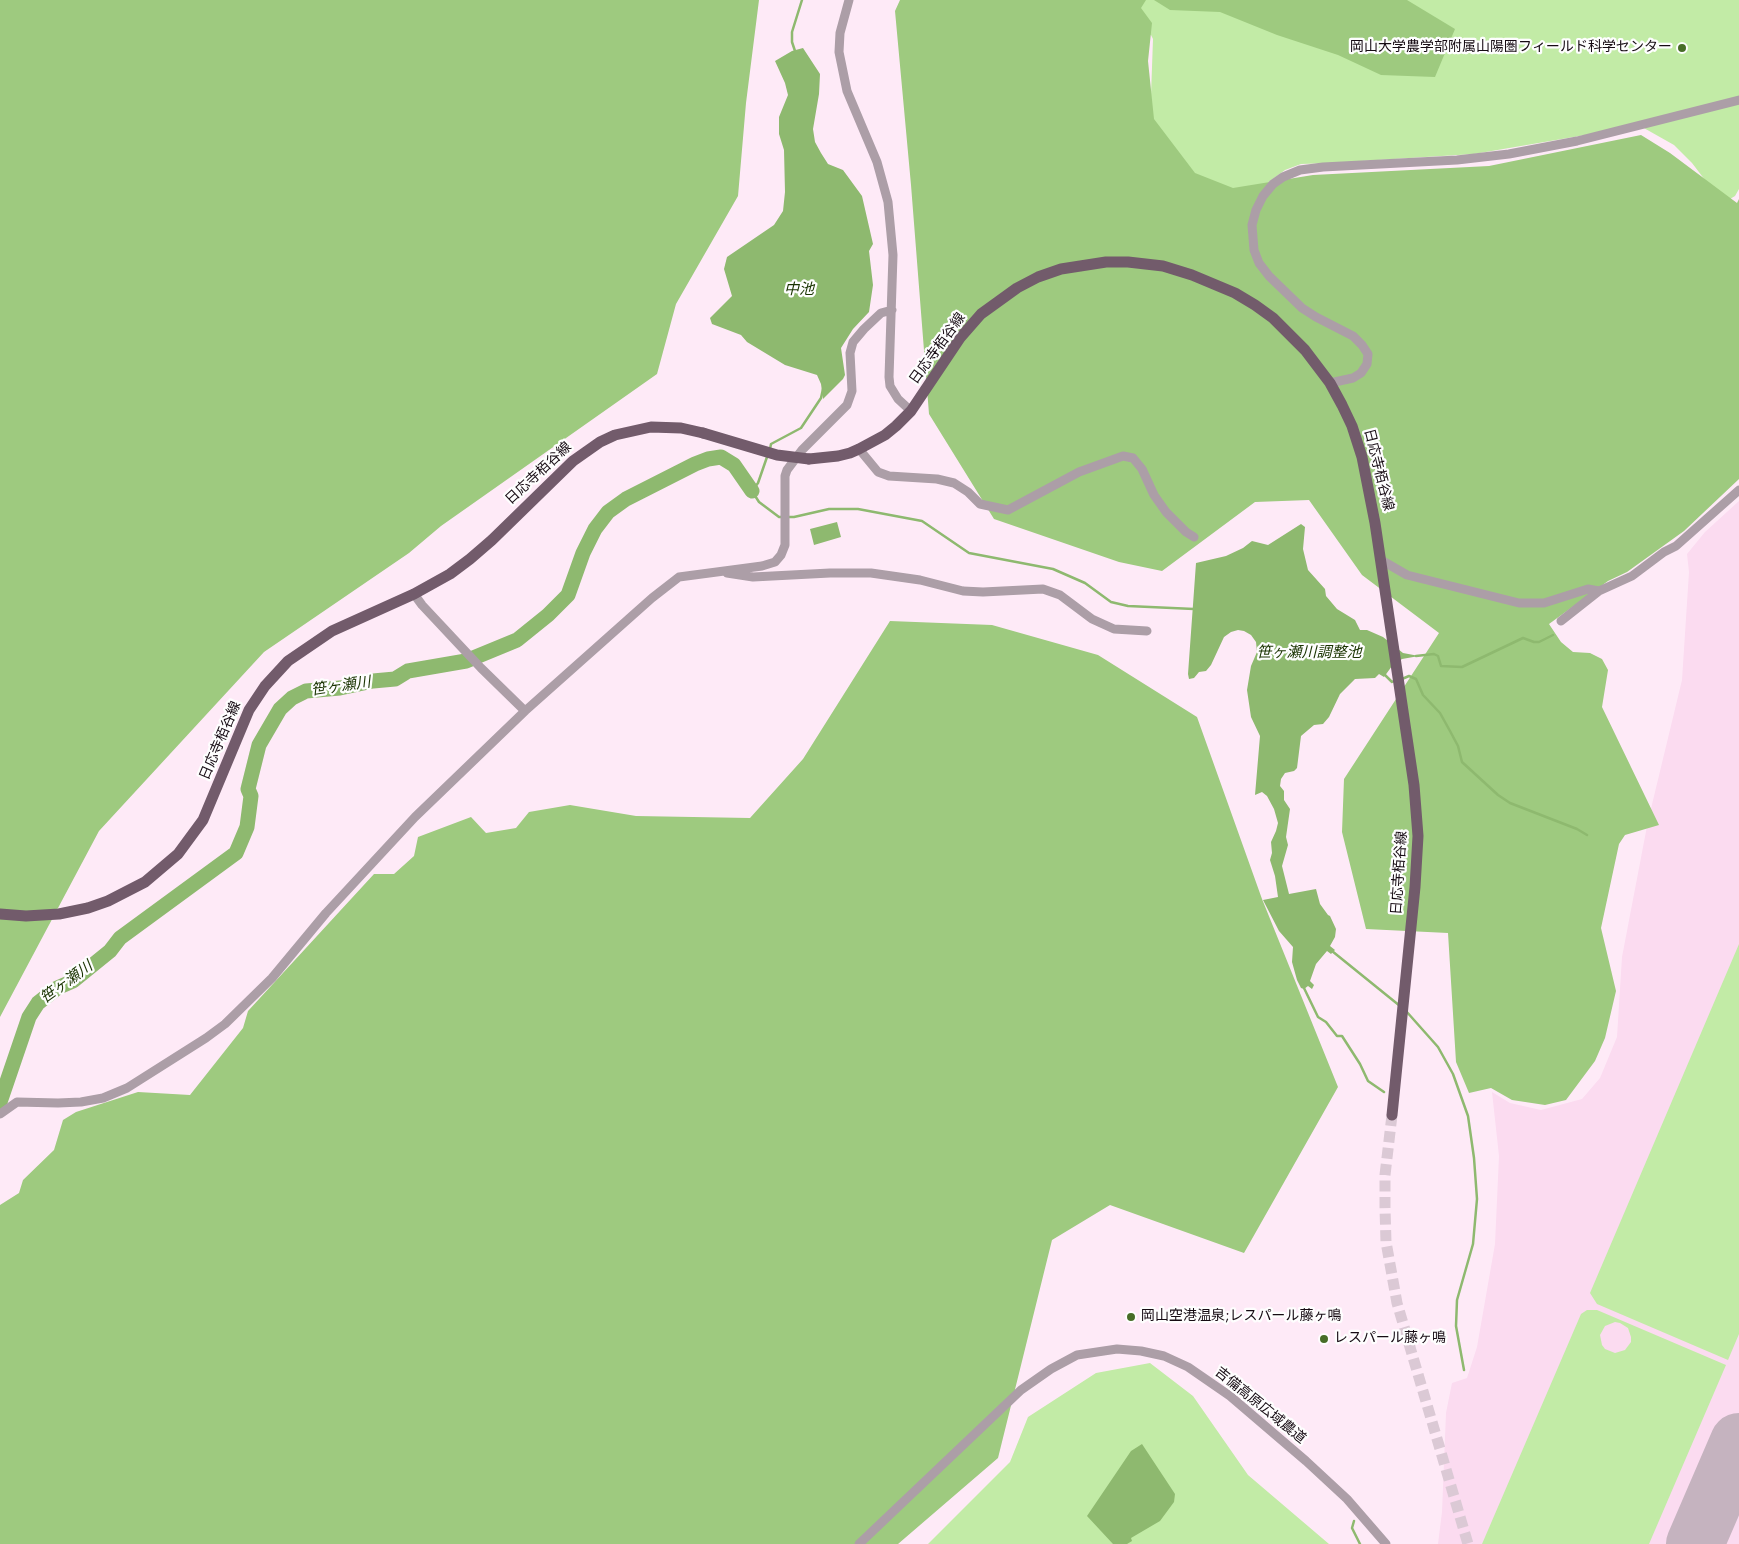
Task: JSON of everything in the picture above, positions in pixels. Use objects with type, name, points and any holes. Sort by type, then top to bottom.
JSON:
[{"type":"main road","name":"日応寺栢谷線","points":[[0,914],[26,916],[59,914],[88,908],[114,898],[145,882],[178,854],[204,820],[249,710],[265,686],[288,661],[332,631],[414,594],[450,574],[492,540],[562,471],[588,449],[600,442],[615,435],[651,427],[681,428],[777,455],[809,459],[838,456],[859,449],[885,435],[896,426],[911,411],[960,338],[982,314],[1017,288],[1038,277],[1061,269],[1106,262],[1163,266],[1205,280],[1234,293],[1273,318],[1290,333],[1330,383],[1352,426],[1362,457],[1381,560],[1414,785],[1418,826],[1415,887],[1392,1115]]},
{"type":"street","points":[[849,0],[840,33],[839,52],[848,91],[878,162],[888,202],[893,255],[890,386],[898,399],[911,411]]},
{"type":"street","points":[[1330,383],[1353,378],[1361,373],[1367,364],[1368,354],[1353,336],[1316,318],[1302,308],[1269,276],[1259,263],[1254,250],[1252,225],[1256,210],[1268,190],[1283,177],[1300,170],[1323,167],[1457,160],[1509,154],[1577,142],[1739,100]]},
{"type":"street","points":[[0,1114],[17,1102],[80,1102],[103,1098],[128,1088],[149,1076],[225,1024],[272,978],[333,906],[416,817],[525,711],[679,576],[762,566],[775,562],[781,555],[785,545],[785,476],[787,470],[802,450],[847,405],[851,398],[850,353],[853,342],[881,313],[892,310]]},
{"type":"street","points":[[859,449],[878,472],[889,476],[954,482],[980,504],[1008,510],[1079,472],[1123,456],[1133,458],[1142,469],[1154,495],[1166,512],[1186,532],[1194,537]]},
{"type":"street","points":[[1561,622],[1599,591],[1632,576],[1664,552],[1676,546],[1739,490]]},
{"type":"street","points":[[1381,560],[1406,575],[1519,603],[1544,603],[1588,589],[1599,591]]},
{"type":"street","points":[[717,571],[753,577],[871,573],[920,580],[963,591],[1043,589],[1060,595],[1092,619],[1114,629],[1147,631]]},
{"type":"street","points":[[414,594],[481,668],[525,711]]},
{"type":"street","name":"吉備高原広域農道","points":[[859,1544],[1021,1390],[1051,1369],[1077,1355],[1117,1348],[1164,1356],[1188,1367],[1230,1396],[1306,1461],[1340,1493],[1386,1544]]},
{"type":"shaded area","points":[[0,0],[759,0],[746,103],[738,196],[676,304],[657,374],[441,526],[409,553],[264,652],[99,831],[0,1017]]},
{"type":"shaded area","points":[[900,0],[1146,0],[1141,8],[1152,23],[1148,61],[1154,119],[1195,173],[1233,188],[1313,175],[1489,166],[1641,135],[1670,153],[1737,203],[1739,199],[1739,479],[1684,531],[1627,572],[1608,581],[1549,624],[1561,642],[1573,652],[1590,653],[1602,659],[1608,670],[1602,707],[1659,825],[1625,835],[1619,844],[1601,928],[1616,991],[1605,1038],[1595,1061],[1566,1100],[1545,1105],[1512,1100],[1491,1088],[1469,1093],[1456,1062],[1448,933],[1366,929],[1342,832],[1344,779],[1439,633],[1362,575],[1309,500],[1255,502],[1162,571],[1119,562],[994,519],[929,414],[895,11]]},
{"type":"shaded area","points":[[1061,0],[1739,0],[1739,189],[1735,196],[1725,202],[1718,197],[1692,163],[1674,145],[1635,123],[1597,133],[1474,154],[1301,164],[1285,170],[1270,181],[1259,193],[1217,229],[1150,123],[1153,39],[1151,35],[1141,33]]},
{"type":"shaded area","points":[[1154,0],[1407,0],[1455,29],[1435,77],[1381,75],[1338,55],[1277,35],[1220,12],[1170,10]]},
{"type":"shaded area","points":[[1739,501],[1739,1544],[1438,1544],[1442,1512],[1446,1413],[1452,1383],[1467,1378],[1477,1347],[1495,1244],[1499,1156],[1492,1092],[1510,1103],[1541,1110],[1582,1099],[1600,1078],[1617,1037],[1622,957],[1648,821],[1682,680],[1689,572],[1687,554],[1705,532]]},
{"type":"shaded area","points":[[890,621],[992,625],[1098,655],[1197,717],[1262,899],[1338,1087],[1244,1253],[1110,1205],[1052,1240],[998,1458],[898,1544],[0,1544],[0,1205],[19,1193],[23,1180],[54,1150],[63,1120],[76,1112],[138,1092],[190,1095],[243,1028],[248,1011],[374,874],[394,874],[414,856],[418,837],[471,817],[486,833],[516,828],[529,812],[570,805],[636,816],[750,818],[803,759]]},
{"type":"shaded area","points":[[1739,944],[1739,1334],[1728,1360],[1597,1304],[1590,1293]]},
{"type":"shaded area","points":[[1587,1310],[1597,1310],[1726,1365],[1649,1544],[1482,1544],[1581,1314]],"holes":[[[1615,1322],[1628,1328],[1631,1342],[1625,1350],[1615,1353],[1605,1349],[1600,1335],[1605,1326]]]},
{"type":"shaded area","points":[[1150,1363],[1193,1396],[1248,1475],[1329,1544],[928,1544],[1010,1462],[1028,1417],[1096,1373]]},
{"type":"water","name":"中池","points":[[803,48],[820,74],[819,94],[813,129],[815,142],[828,164],[843,170],[862,196],[873,244],[869,251],[873,285],[869,312],[853,329],[841,348],[845,375],[843,379],[823,399],[821,384],[817,375],[785,365],[747,342],[741,335],[712,324],[710,318],[732,296],[724,269],[727,257],[774,225],[783,211],[785,192],[784,150],[779,134],[779,117],[788,95],[775,61],[792,51]]},
{"type":"water","points":[[837,522],[841,537],[814,545],[810,529]]},
{"type":"water","name":"笹ヶ瀬川調整池","points":[[1301,524],[1305,527],[1303,549],[1308,570],[1325,589],[1326,596],[1337,609],[1355,620],[1360,630],[1367,630],[1383,637],[1403,653],[1419,656],[1402,659],[1392,666],[1384,677],[1379,674],[1375,678],[1355,679],[1340,694],[1329,717],[1323,724],[1314,725],[1301,736],[1297,768],[1294,771],[1285,773],[1281,779],[1280,786],[1284,791],[1284,800],[1290,809],[1286,837],[1288,845],[1282,866],[1289,894],[1316,889],[1320,904],[1330,916],[1336,929],[1335,937],[1330,946],[1335,950],[1331,954],[1327,951],[1316,964],[1310,981],[1314,985],[1312,989],[1308,986],[1304,989],[1301,988],[1292,962],[1293,947],[1279,931],[1263,900],[1278,897],[1275,876],[1270,860],[1272,853],[1271,842],[1278,823],[1274,809],[1267,796],[1262,792],[1255,795],[1260,736],[1251,717],[1247,690],[1251,666],[1257,652],[1256,642],[1251,635],[1244,631],[1231,632],[1224,637],[1211,665],[1206,671],[1199,672],[1194,678],[1189,679],[1188,674],[1196,563],[1226,556],[1243,548],[1252,541],[1268,545]]},
{"type":"water","points":[[1142,1444],[1175,1494],[1174,1502],[1160,1521],[1131,1538],[1132,1541],[1127,1544],[1113,1544],[1087,1516],[1131,1451]]},
{"type":"waterway","points":[[795,51],[792,42],[792,32],[802,0]]},
{"type":"waterway","points":[[770,449],[771,444],[801,428],[821,398],[823,389]]},
{"type":"waterway","name":"笹ヶ瀬川","points":[[0,1102],[29,1017],[38,1003],[57,988],[73,981],[110,951],[120,938],[236,853],[247,827],[251,796],[248,789],[259,745],[280,709],[292,698],[306,691],[340,688],[373,681],[395,679],[408,671],[466,661],[517,640],[548,615],[568,595],[583,553],[595,529],[608,512],[626,499],[695,464],[721,457],[734,465],[752,491]]},
{"type":"waterway","name":"笹ヶ瀬川","points":[[767,457],[758,483],[752,491],[759,502],[779,517],[782,517]]},
{"type":"waterway","points":[[788,517],[829,509],[858,509],[922,521],[969,553],[1053,569],[1085,583],[1111,602],[1128,606],[1194,609]]},
{"type":"waterway","points":[[1416,656],[1434,654],[1438,656],[1441,666],[1462,667],[1523,638],[1539,642],[1553,635]]},
{"type":"waterway","points":[[1383,673],[1392,682],[1394,681]]},
{"type":"waterway","points":[[1402,679],[1409,676],[1416,679],[1423,695],[1440,713],[1450,731],[1458,746],[1462,762],[1498,795],[1510,803],[1577,829],[1587,835]]},
{"type":"waterway","points":[[1332,951],[1400,1006]]},
{"type":"waterway","points":[[1303,986],[1318,1017],[1326,1022],[1337,1036],[1342,1036],[1360,1064],[1368,1081],[1384,1092]]},
{"type":"waterway","points":[[1406,1011],[1438,1047],[1453,1074],[1468,1116],[1477,1199],[1473,1244],[1457,1300],[1456,1326],[1464,1370]]},
{"type":"waterway","points":[[1354,1521],[1352,1528],[1360,1544]]},
{"type":"runway","points":[[1695,1544],[1739,1442]]},
{"type":"tunnel","points":[[1392,1115],[1385,1175],[1386,1242],[1397,1303],[1468,1544]]},
{"type":"place","name":"岡山大学農学部附属山陽圏フィールド科学センター","points":[[1682,48]]},
{"type":"place","name":"岡山空港温泉;レスパール藤ヶ鳴","points":[[1131,1317]]},
{"type":"place","name":"レスパール藤ヶ鳴","points":[[1324,1339]]}]
